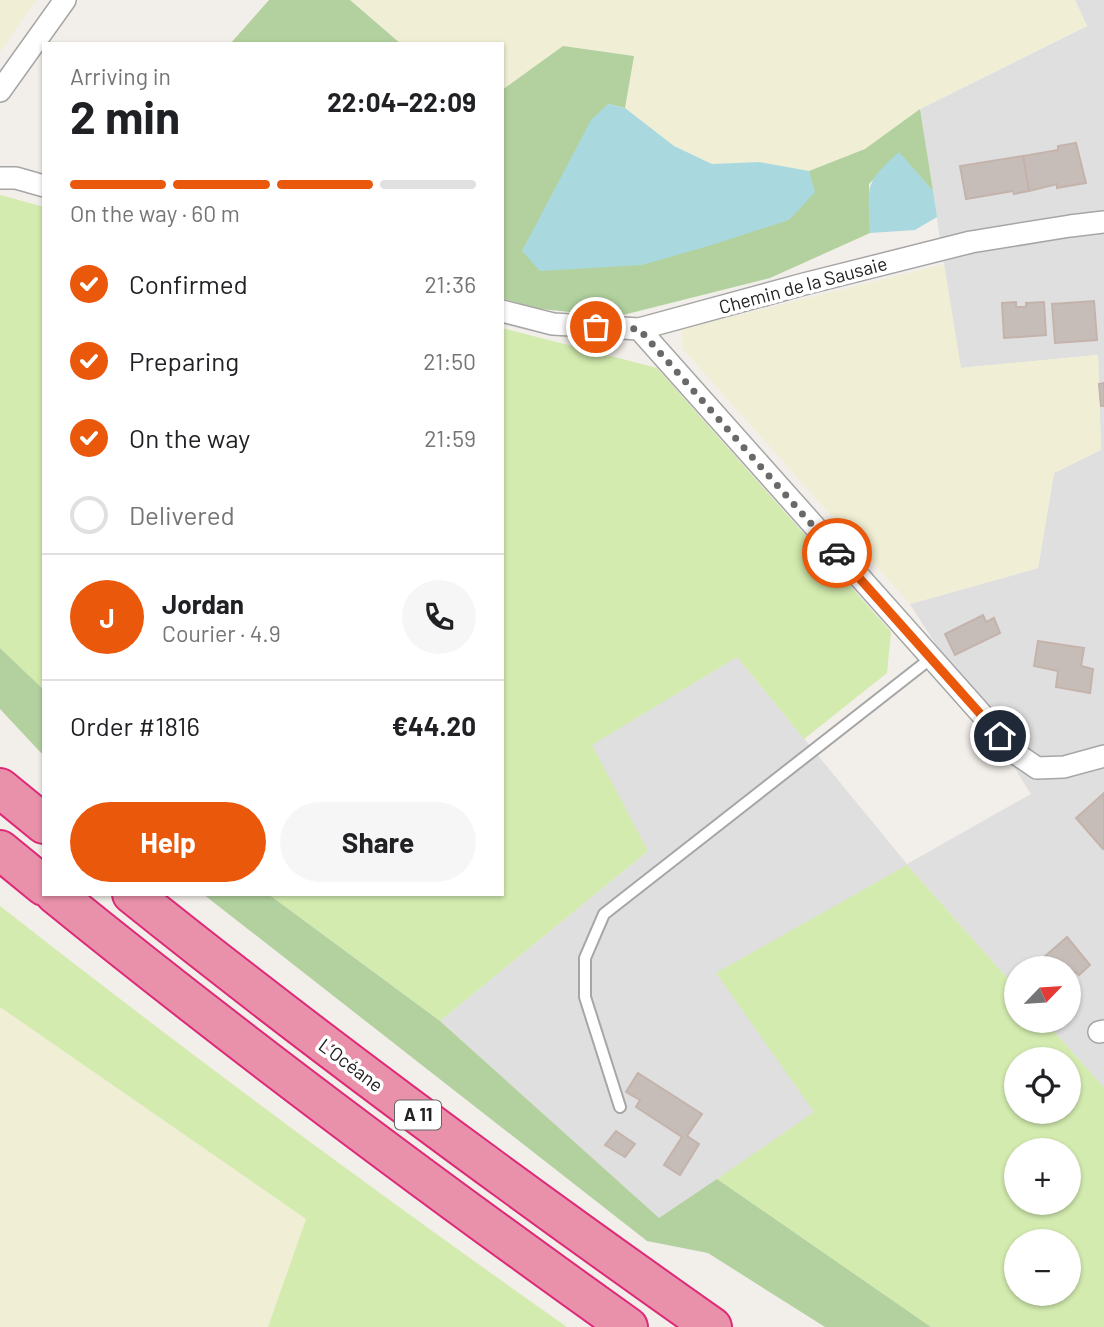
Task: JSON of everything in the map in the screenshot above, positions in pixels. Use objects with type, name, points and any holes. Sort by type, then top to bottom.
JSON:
[{"type":"highway","points":[[0,788],[42,822]]},
{"type":"highway","points":[[0,850],[42,884]]},
{"type":"highway","name":"A 11","points":[[58,896],[276,1068],[500,1236],[628,1327]]},
{"type":"highway","name":"L’Océane","points":[[134,896],[410,1108],[574,1230],[712,1327]]},
{"type":"street","points":[[0,91],[65,0]]},
{"type":"street","points":[[0,178],[16,178],[42,185]]},
{"type":"street","name":"Chemin de la Sausaie","points":[[504,311],[553,324],[639,329],[971,242],[1104,222]]},
{"type":"street","points":[[639,329],[1018,755],[1037,768],[1064,767],[1104,756]]},
{"type":"lane","points":[[620,1107],[585,997],[584,958],[604,914],[930,659]]},
{"type":"shaded area","points":[[1075,0],[1104,0],[1104,1088],[1081,1062],[1081,1047],[1068,1047],[1055,1033],[1082,1032],[1082,956],[1004,956],[1004,974],[907,865],[815,1113],[659,1219],[440,1021],[648,851],[591,745],[737,657],[907,864],[1031,794],[910,604],[1038,568],[1054,473],[1101,449],[1098,355],[960,368],[920,109],[1087,26]]},
{"type":"green space","points":[[0,0],[36,0],[0,52]]},
{"type":"green space","points":[[269,0],[350,0],[399,42],[232,42]]},
{"type":"green space","points":[[350,0],[1075,0],[1087,26],[920,109],[865,149],[809,171],[759,162],[712,164],[674,146],[625,108],[634,56],[563,46],[504,89],[504,42],[399,42]]},
{"type":"green space","points":[[563,46],[634,56],[625,108],[608,104],[522,251],[814,192],[809,171],[865,149],[920,109],[933,191],[899,153],[869,184],[870,233],[770,278],[615,317],[533,308],[504,299],[504,89]]},
{"type":"green space","points":[[0,195],[42,206],[42,688],[0,648]]},
{"type":"green space","points":[[944,264],[961,368],[1098,355],[1101,450],[1054,473],[1038,568],[910,604],[682,348],[682,329]]},
{"type":"green space","points":[[504,329],[657,368],[891,632],[887,673],[804,739],[737,657],[592,745],[648,851],[440,1021],[271,896],[504,896]]},
{"type":"green space","points":[[0,648],[42,688],[42,754],[0,709]]},
{"type":"green space","points":[[907,865],[1004,974],[1004,1033],[1055,1033],[1068,1047],[1004,1047],[1004,1124],[1081,1124],[1081,1062],[1104,1088],[1104,1327],[931,1327],[717,1179],[814,1112],[716,973]]},
{"type":"green space","points":[[206,896],[271,896],[440,1021],[659,1218],[717,1179],[931,1327],[825,1327],[708,1253],[647,1241]]},
{"type":"green space","points":[[0,906],[281,1120],[567,1327],[268,1327],[306,1219],[0,1007]]},
{"type":"green space","points":[[0,1007],[306,1219],[268,1327],[0,1327]]},
{"type":"water","points":[[608,104],[625,108],[674,146],[712,164],[759,162],[809,171],[815,192],[789,220],[642,265],[540,271],[522,251],[591,120]]},
{"type":"water","points":[[899,152],[933,191],[937,217],[915,230],[870,233],[870,187],[879,172]]},
{"type":"building","points":[[1076,143],[1086,183],[1057,188],[1057,184],[1029,191],[1023,156],[1058,150],[1058,146]]},
{"type":"building","points":[[1023,156],[1029,191],[966,199],[960,166]]},
{"type":"building","points":[[1094,301],[1097,340],[1055,343],[1052,304]]},
{"type":"building","points":[[1016,302],[1016,307],[1026,307],[1026,303],[1044,302],[1046,335],[1004,338],[1002,303]]},
{"type":"building","points":[[1104,383],[1104,406],[1101,406],[1099,384]]},
{"type":"building","points":[[983,615],[986,622],[994,618],[1000,633],[955,655],[945,634]]},
{"type":"building","points":[[1038,641],[1084,648],[1081,666],[1093,669],[1090,693],[1056,687],[1058,671],[1034,666]]},
{"type":"building","points":[[1104,793],[1104,848],[1103,849],[1076,818]]},
{"type":"building","points":[[1067,937],[1090,965],[1082,972],[1082,956],[1045,956]]},
{"type":"building","points":[[638,1073],[702,1114],[687,1136],[699,1144],[680,1175],[664,1165],[682,1137],[636,1107],[640,1100],[626,1092]]},
{"type":"building","points":[[616,1131],[635,1144],[625,1157],[605,1145]]},
{"type":"way so far","points":[[596,327],[639,329],[837,553]]},
{"type":"route","points":[[837,553],[1000,736]]}]
